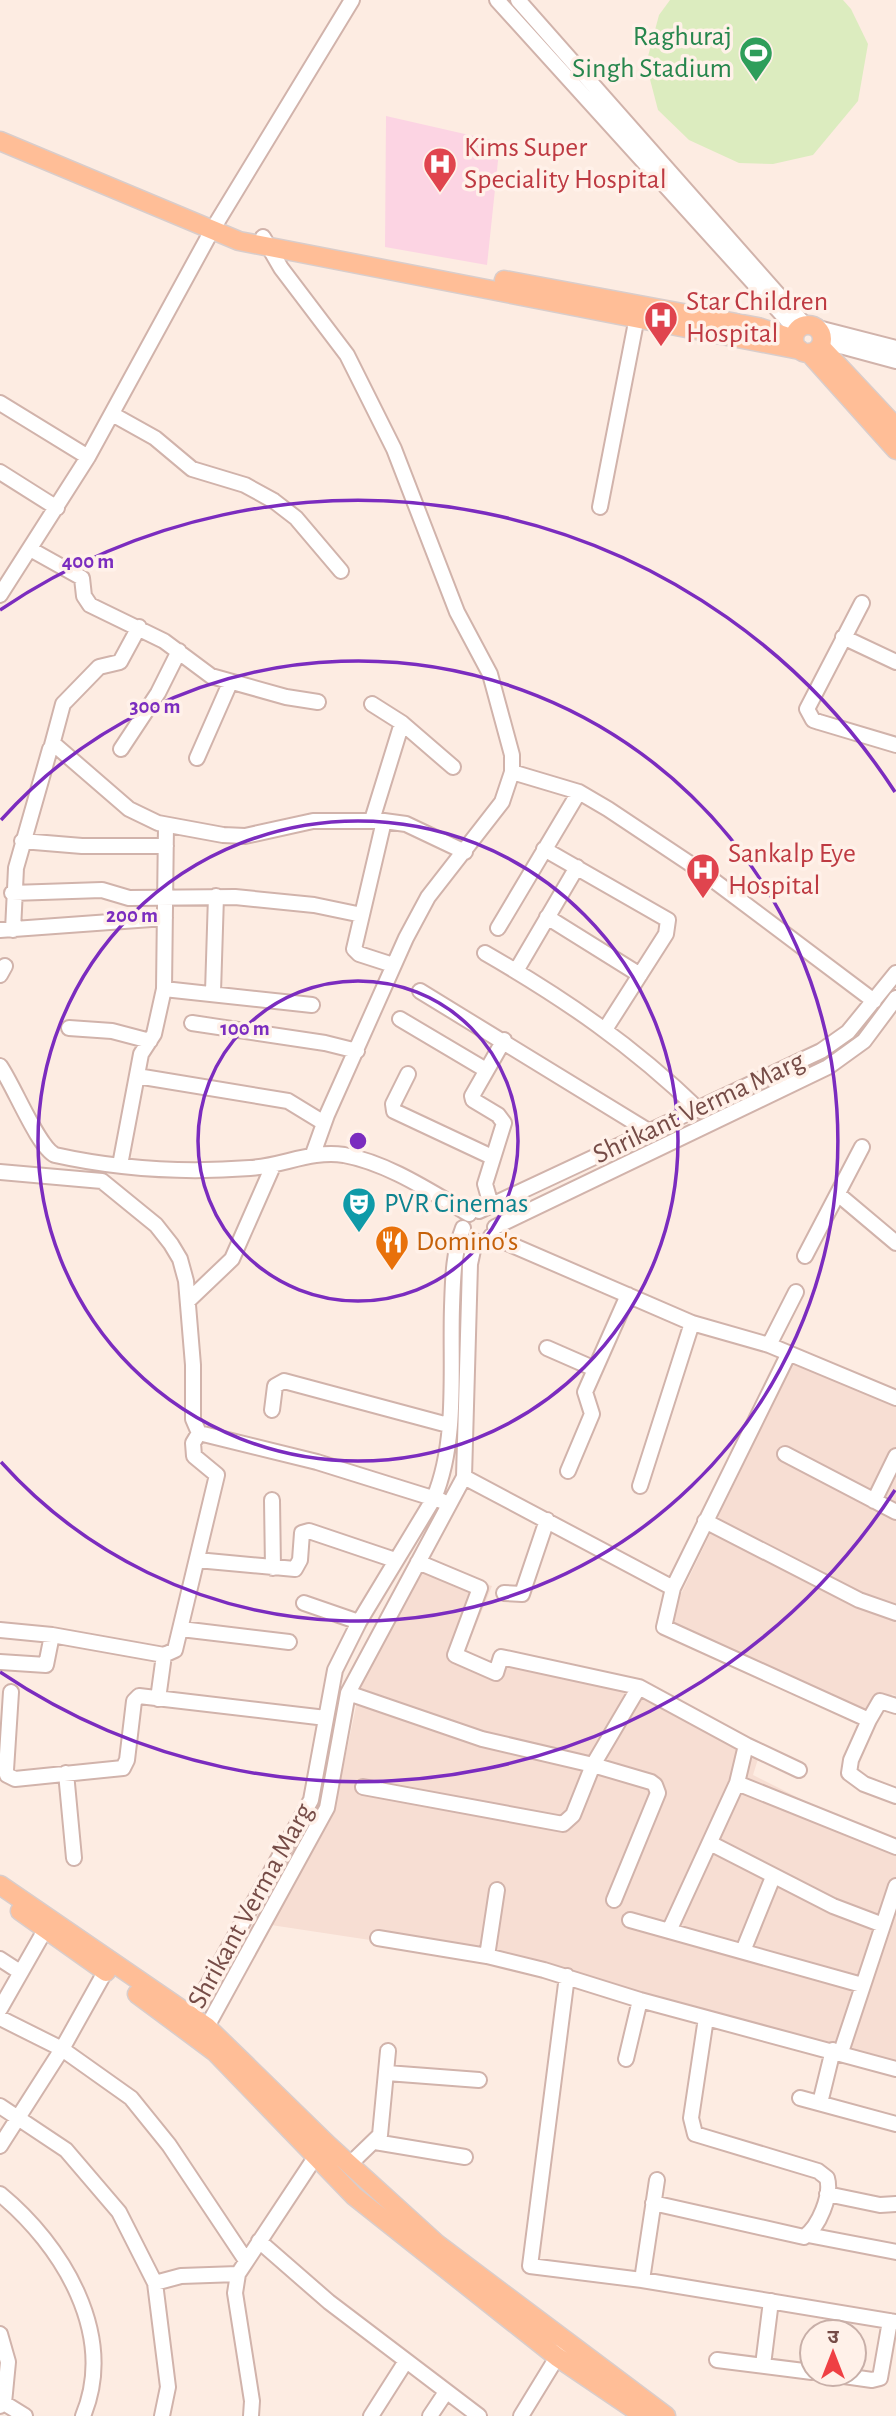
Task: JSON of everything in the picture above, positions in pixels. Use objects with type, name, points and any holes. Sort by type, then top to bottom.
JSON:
[{"type":"main road","points":[[0,130],[213,227]]},
{"type":"main road","points":[[0,141],[213,227],[266,243],[637,317],[808,339],[896,450]]},
{"type":"main road","points":[[266,243],[758,327],[808,339],[896,427]]},
{"type":"main road","points":[[0,1885],[203,2033],[438,2244],[644,2416]]},
{"type":"main road","points":[[0,1898],[105,1972],[187,2022]]},
{"type":"main road","points":[[203,2033],[354,2196],[562,2350],[666,2416]]},
{"type":"street","points":[[1,592],[88,457],[213,227],[352,0]]},
{"type":"street","points":[[498,0],[808,339],[896,361]]},
{"type":"street","points":[[518,0],[808,339],[896,348]]},
{"type":"street","points":[[266,243],[347,355],[394,449],[457,612],[490,674],[507,728],[512,772],[502,802],[428,897],[393,965],[313,1154]]},
{"type":"street","points":[[600,507],[637,317]]},
{"type":"street","points":[[0,403],[88,457]]},
{"type":"street","points":[[112,414],[155,438],[192,469],[245,485],[274,502],[296,518],[341,571]]},
{"type":"street","points":[[0,472],[57,508]]},
{"type":"street","points":[[30,549],[82,578],[84,596],[90,605],[139,627],[178,651],[211,676],[230,683],[318,702]]},
{"type":"street","points":[[862,603],[808,705],[810,716],[819,722],[896,745]]},
{"type":"street","points":[[139,627],[120,662],[99,667],[63,704],[22,841],[6,930],[165,918]]},
{"type":"street","points":[[844,637],[896,662]]},
{"type":"street","points":[[121,750],[158,693],[178,651]]},
{"type":"street","points":[[197,758],[230,683]]},
{"type":"street","points":[[372,704],[402,723],[453,767]]},
{"type":"street","points":[[393,965],[355,952],[378,821],[402,723]]},
{"type":"street","points":[[52,745],[59,746],[128,809],[166,825],[245,836],[313,821],[378,821],[406,824],[464,852]]},
{"type":"street","points":[[512,772],[579,792],[701,871],[874,1001]]},
{"type":"street","points":[[498,928],[579,792]]},
{"type":"street","points":[[120,1165],[141,1054],[150,1041],[164,989],[166,825]]},
{"type":"street","points":[[22,841],[82,846],[166,846]]},
{"type":"street","points":[[544,849],[668,920],[666,934],[606,1028]]},
{"type":"street","points":[[0,867],[16,868]]},
{"type":"street","points":[[516,971],[577,867]]},
{"type":"street","points":[[12,894],[102,890],[129,898],[216,896],[288,902],[362,915]]},
{"type":"street","points":[[213,992],[216,896]]},
{"type":"street","points":[[547,917],[640,975]]},
{"type":"street","points":[[485,953],[606,1028],[651,1063],[699,1110]]},
{"type":"street","name":"Shrikant Verma Marg","points":[[187,2022],[311,1800],[335,1670],[359,1622],[434,1498],[446,1464],[456,1246],[476,1214],[821,1051],[848,1032],[896,973]]},
{"type":"street","points":[[164,989],[213,992],[312,1005]]},
{"type":"street","points":[[420,990],[650,1132]]},
{"type":"street","name":"Shrikant Verma Marg","points":[[203,2033],[327,1808],[348,1693],[464,1477],[470,1264],[475,1241],[484,1241],[493,1231],[828,1067],[864,1041],[896,998]]},
{"type":"street","points":[[400,1019],[486,1070]]},
{"type":"street","points":[[192,1023],[312,1040],[356,1051]]},
{"type":"street","points":[[69,1028],[112,1031],[150,1041]]},
{"type":"street","points":[[475,1241],[467,1236],[502,1129],[502,1118],[472,1097],[504,1040]]},
{"type":"street","points":[[0,1066],[48,1152],[74,1159],[120,1165],[198,1171],[273,1166],[313,1154],[345,1156],[368,1162],[476,1214],[492,1217],[493,1231],[628,1295],[692,1323],[769,1345],[896,1398]]},
{"type":"street","points":[[408,1074],[393,1104],[394,1111],[492,1157]]},
{"type":"street","points":[[137,1076],[288,1101],[324,1123]]},
{"type":"street","points":[[805,1256],[862,1147]]},
{"type":"street","points":[[188,1301],[232,1259],[273,1166]]},
{"type":"street","points":[[0,1172],[90,1178],[111,1187],[156,1225],[171,1244],[180,1259],[188,1301],[193,1365],[193,1419],[198,1433],[193,1443],[194,1456],[216,1475],[175,1650],[164,1655],[52,1635],[0,1630]]},
{"type":"street","points":[[839,1195],[896,1243]]},
{"type":"street","points":[[769,1345],[796,1292]]},
{"type":"street","points":[[568,1471],[592,1414],[585,1392],[628,1295]]},
{"type":"street","points":[[639,1486],[692,1323]]},
{"type":"street","points":[[547,1348],[595,1369]]},
{"type":"street","points":[[789,1353],[673,1588],[664,1627],[869,1720]]},
{"type":"street","points":[[272,1410],[275,1386],[284,1381],[448,1424]]},
{"type":"street","points":[[198,1433],[317,1462],[449,1503]]},
{"type":"street","points":[[785,1454],[896,1512]]},
{"type":"street","points":[[874,1501],[896,1456]]},
{"type":"street","points":[[464,1477],[673,1588]]},
{"type":"street","points":[[272,1500],[273,1568]]},
{"type":"street","points":[[504,1593],[522,1594],[547,1520]]},
{"type":"street","points":[[705,1521],[859,1600],[896,1614]]},
{"type":"street","points":[[197,1560],[292,1569],[298,1565],[300,1538],[305,1531],[395,1560]]},
{"type":"street","points":[[418,1562],[480,1588],[455,1655],[496,1673],[501,1657],[639,1687],[746,1745],[799,1770]]},
{"type":"street","points":[[304,1603],[359,1622]]},
{"type":"street","points":[[181,1629],[289,1642]]},
{"type":"street","points":[[0,1662],[46,1665],[52,1635]]},
{"type":"street","points":[[158,1699],[164,1655]]},
{"type":"street","points":[[363,1787],[563,1824],[573,1815],[593,1765],[639,1687]]},
{"type":"street","points":[[11,1692],[4,1743],[6,1770],[10,1778],[123,1768],[136,1698],[326,1718]]},
{"type":"street","points":[[348,1693],[482,1739],[593,1765],[651,1782],[657,1788],[614,1900]]},
{"type":"street","points":[[896,1706],[880,1701],[851,1760],[849,1773],[864,1784],[896,1796]]},
{"type":"street","points":[[669,1931],[737,1783],[746,1745]]},
{"type":"street","points":[[66,1773],[74,1858]]},
{"type":"street","points":[[737,1783],[896,1847]]},
{"type":"street","points":[[709,1843],[832,1906],[883,1925]]},
{"type":"street","points":[[743,1951],[773,1877]]},
{"type":"street","points":[[820,2103],[896,1886]]},
{"type":"street","points":[[487,1956],[497,1890]]},
{"type":"street","points":[[630,1920],[862,1985]]},
{"type":"street","points":[[0,2009],[45,1930]]},
{"type":"street","points":[[378,1938],[487,1956],[896,2069]]},
{"type":"street","points":[[0,1959],[20,1972]]},
{"type":"street","points":[[0,2146],[62,2049],[105,1972]]},
{"type":"street","points":[[566,1976],[530,2266],[642,2280],[893,2321],[880,2378],[868,2379]]},
{"type":"street","points":[[626,2059],[639,2000]]},
{"type":"street","points":[[0,2018],[62,2049],[131,2098],[169,2145],[245,2259]]},
{"type":"street","points":[[706,2018],[691,2118],[695,2134],[818,2171],[827,2178],[827,2193],[817,2223],[808,2235]]},
{"type":"street","points":[[350,2164],[375,2142],[383,2119],[388,2051]]},
{"type":"street","points":[[387,2073],[479,2080]]},
{"type":"street","points":[[800,2098],[896,2124]]},
{"type":"street","points":[[0,2106],[66,2150],[119,2212],[155,2283],[168,2387],[162,2416]]},
{"type":"street","points":[[375,2142],[465,2157]]},
{"type":"street","points":[[251,2416],[235,2293],[238,2274],[245,2259],[316,2157]]},
{"type":"street","points":[[642,2280],[657,2180]]},
{"type":"street","points":[[0,2193],[25,2214],[56,2252],[79,2294],[93,2355],[90,2398],[83,2416]]},
{"type":"street","points":[[827,2193],[880,2205],[896,2204]]},
{"type":"street","points":[[653,2203],[790,2236],[808,2235],[896,2252]]},
{"type":"street","points":[[259,2241],[406,2361],[479,2416]]},
{"type":"street","points":[[155,2283],[181,2276],[238,2274]]},
{"type":"street","points":[[763,2365],[771,2301]]},
{"type":"street","points":[[0,2334],[8,2362],[2,2405],[25,2416]]},
{"type":"street","points":[[521,2416],[562,2350]]},
{"type":"street","points":[[717,2360],[798,2370]]},
{"type":"street","points":[[371,2416],[406,2361]]},
{"type":"street","points":[[430,2416],[446,2392]]},
{"type":"shaded area","name":"Kims Super Speciality Hospital","points":[[386,116],[500,142],[487,265],[385,247]]},
{"type":"shaded area","points":[[794,1360],[896,1391],[896,1696],[892,1694],[877,1719],[667,1623]]},
{"type":"shaded area","points":[[419,1567],[492,1586],[466,1650],[504,1672],[509,1653],[632,1687],[762,1746],[753,1775],[896,1847],[896,2065],[469,1955],[271,1925],[333,1815],[364,1669]]},
{"type":"green space","name":"Raghuraj Singh Stadium","points":[[670,0],[843,0],[851,9],[868,44],[858,101],[813,155],[773,164],[739,163],[689,140],[658,110],[646,64],[659,15]]},
{"type":"place","name":"Raghuraj Singh Stadium","points":[[756,83]]},
{"type":"place","name":"Kims Super Speciality Hospital","points":[[440,194]]},
{"type":"place","name":"Star Children Hospital","points":[[661,348]]},
{"type":"place","name":"Sankalp Eye Hospital","points":[[703,900]]},
{"type":"place","name":"PVR Cinemas","points":[[359,1234]]},
{"type":"place","name":"Domino's","points":[[392,1272]]}]
